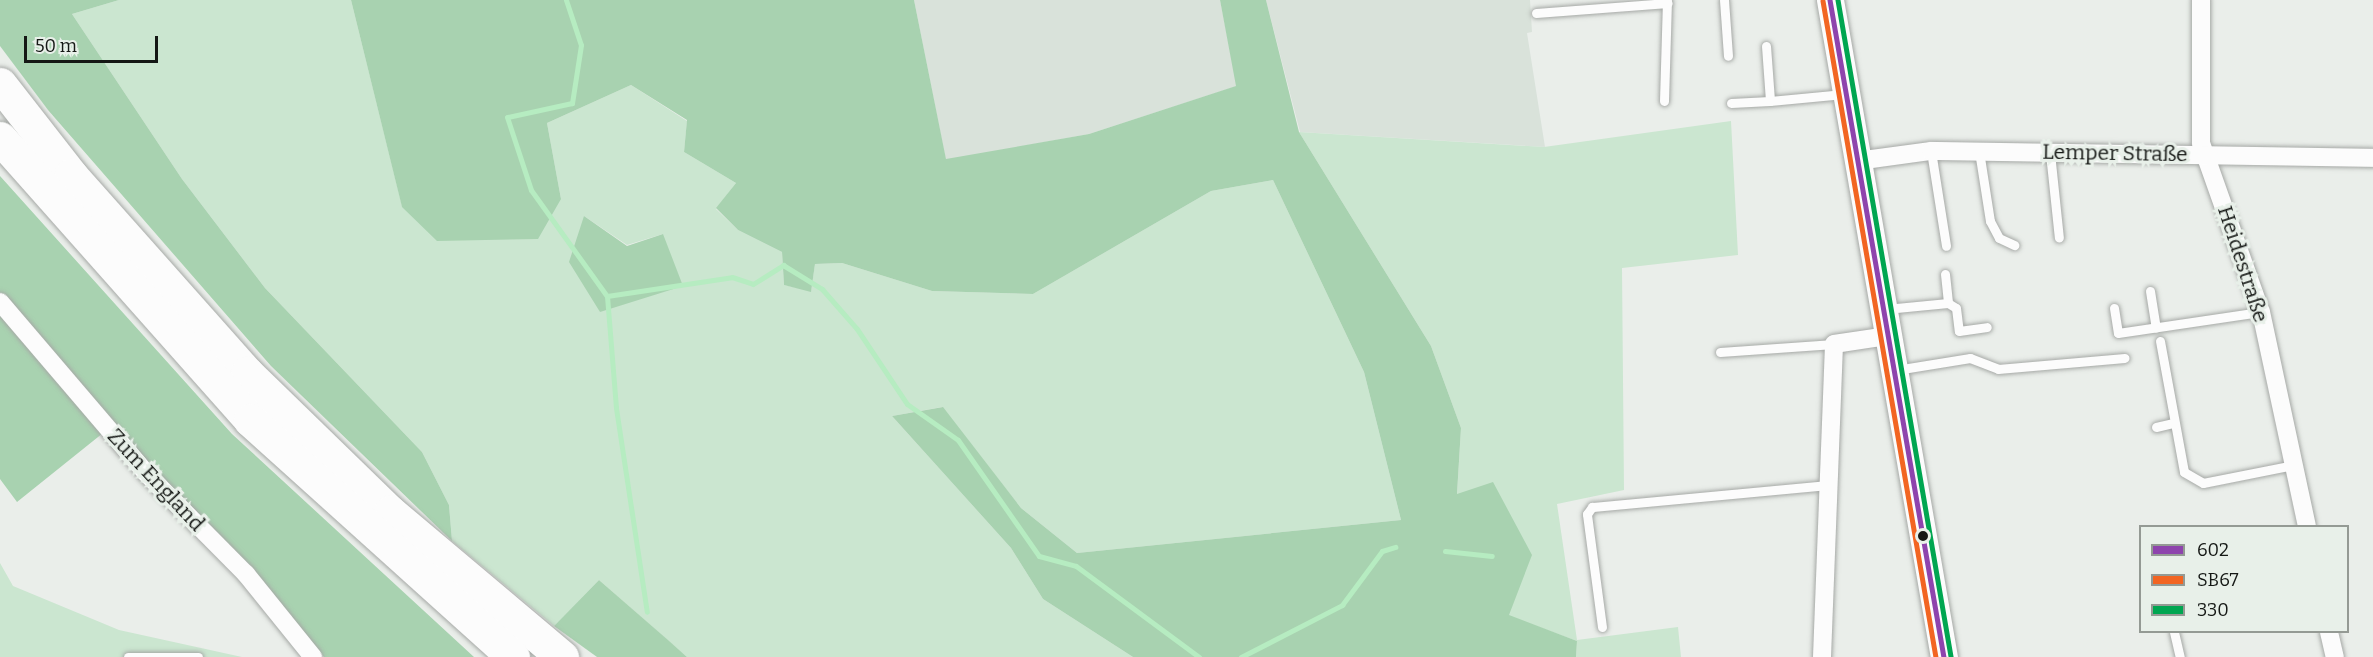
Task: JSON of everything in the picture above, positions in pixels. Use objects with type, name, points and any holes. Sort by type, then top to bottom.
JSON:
[{"type":"highway","points":[[0,84],[71,175],[247,373],[390,512],[561,657]]},
{"type":"highway","points":[[0,138],[250,420],[513,657]]},
{"type":"main road","points":[[1830,0],[1944,657]]},
{"type":"street","name":"Heidestraße","points":[[2200,0],[2205,154],[2261,312],[2307,525]]},
{"type":"street","name":"Lemper Straße","points":[[1857,161],[1931,151],[2373,158]]},
{"type":"street","name":"Zum England","points":[[0,303],[145,472],[246,574],[313,657]]},
{"type":"street","points":[[1822,657],[1834,344],[1888,336]]},
{"type":"street","points":[[2329,633],[2335,657]]},
{"type":"lane","points":[[1724,0],[1728,56]]},
{"type":"lane","points":[[1536,13],[1667,1],[1664,101]]},
{"type":"lane","points":[[1766,46],[1770,101]]},
{"type":"lane","points":[[1731,102],[1846,94]]},
{"type":"lane","points":[[1931,151],[1946,246]]},
{"type":"lane","points":[[1979,151],[1990,221],[1999,238],[2014,245]]},
{"type":"lane","points":[[2050,153],[2060,238]]},
{"type":"lane","points":[[1945,274],[1948,303]]},
{"type":"lane","points":[[2150,291],[2156,328]]},
{"type":"lane","points":[[1883,309],[1948,303],[1956,308],[1959,331],[1988,327]]},
{"type":"lane","points":[[2114,308],[2118,333],[2261,312]]},
{"type":"lane","points":[[2160,341],[2184,472],[2203,483],[2294,465]]},
{"type":"lane","points":[[1720,352],[1834,344]]},
{"type":"lane","points":[[1894,370],[1970,358],[1998,369],[2125,357]]},
{"type":"lane","points":[[2156,427],[2174,423]]},
{"type":"lane","points":[[1602,627],[1587,514],[1592,507],[1828,485]]},
{"type":"lane","points":[[2174,633],[2180,657]]},
{"type":"lane","points":[[128,657],[198,657]]},
{"type":"shaded area","points":[[914,0],[1220,0],[1237,86],[1089,134],[946,160]]},
{"type":"shaded area","points":[[1266,0],[1530,0],[1532,32],[1527,33],[1545,147],[1300,132]]},
{"type":"green space","points":[[0,0],[119,0],[72,14],[182,179],[265,288],[422,452],[449,505],[452,541],[271,366],[48,110],[0,46]]},
{"type":"green space","points":[[119,0],[351,0],[402,206],[561,199],[547,123],[631,85],[687,121],[684,152],[736,183],[716,209],[738,230],[782,252],[784,285],[811,291],[815,264],[842,263],[932,291],[1033,294],[1211,191],[1273,180],[1364,372],[1401,520],[1077,553],[1021,508],[942,407],[892,416],[1011,548],[1043,599],[1133,657],[687,657],[599,580],[554,626],[452,541],[449,505],[422,452],[265,288],[182,179],[72,14]],"holes":[[[584,216],[627,245],[663,234],[600,312]]]},
{"type":"green space","points":[[351,0],[914,0],[946,159],[1089,134],[1236,86],[1220,0],[1266,0],[1299,132],[1431,346],[1461,428],[1457,494],[1493,482],[1532,555],[1509,615],[1577,641],[1576,657],[1133,657],[1043,599],[1011,548],[892,416],[943,407],[1021,508],[1077,553],[1401,520],[1364,372],[1273,180],[1211,191],[1033,294],[932,291],[842,263],[815,264],[811,292],[784,285],[782,252],[738,230],[716,208],[736,183],[684,152],[687,120],[631,85],[547,123],[561,199],[538,239],[437,241],[402,207]]},
{"type":"green space","points":[[1731,121],[1738,255],[1622,268],[1624,490],[1557,504],[1577,640],[1678,627],[1681,657],[1576,657],[1577,641],[1509,616],[1457,495],[1461,428],[1431,346],[1299,132],[1544,147]]},
{"type":"green space","points":[[0,176],[232,434],[474,657],[324,657],[108,429],[17,502],[0,479]]},
{"type":"green space","points":[[584,216],[627,246],[663,234],[683,286],[600,312],[569,262]]},
{"type":"green space","points":[[0,563],[13,586],[119,630],[242,657],[0,657]]},
{"type":"green space","points":[[599,580],[687,657],[597,657],[554,626]]},
{"type":"waterway","points":[[566,0],[581,45],[572,103],[507,117],[531,190],[607,296],[732,277],[753,284],[783,265],[822,289],[857,329],[907,404],[958,440],[1039,556],[1076,566],[1199,657]]},
{"type":"waterway","points":[[607,296],[616,408],[647,612]]},
{"type":"waterway","points":[[1241,657],[1342,605],[1382,551],[1395,547]]},
{"type":"waterway","points":[[1445,551],[1492,556]]},
{"type":"transit line","name":"602","points":[[1830,0],[1944,657]]},
{"type":"transit line","name":"330","points":[[1838,0],[1951,656]]},
{"type":"transit line","name":"SB67","points":[[1823,1],[1936,657]]}]
